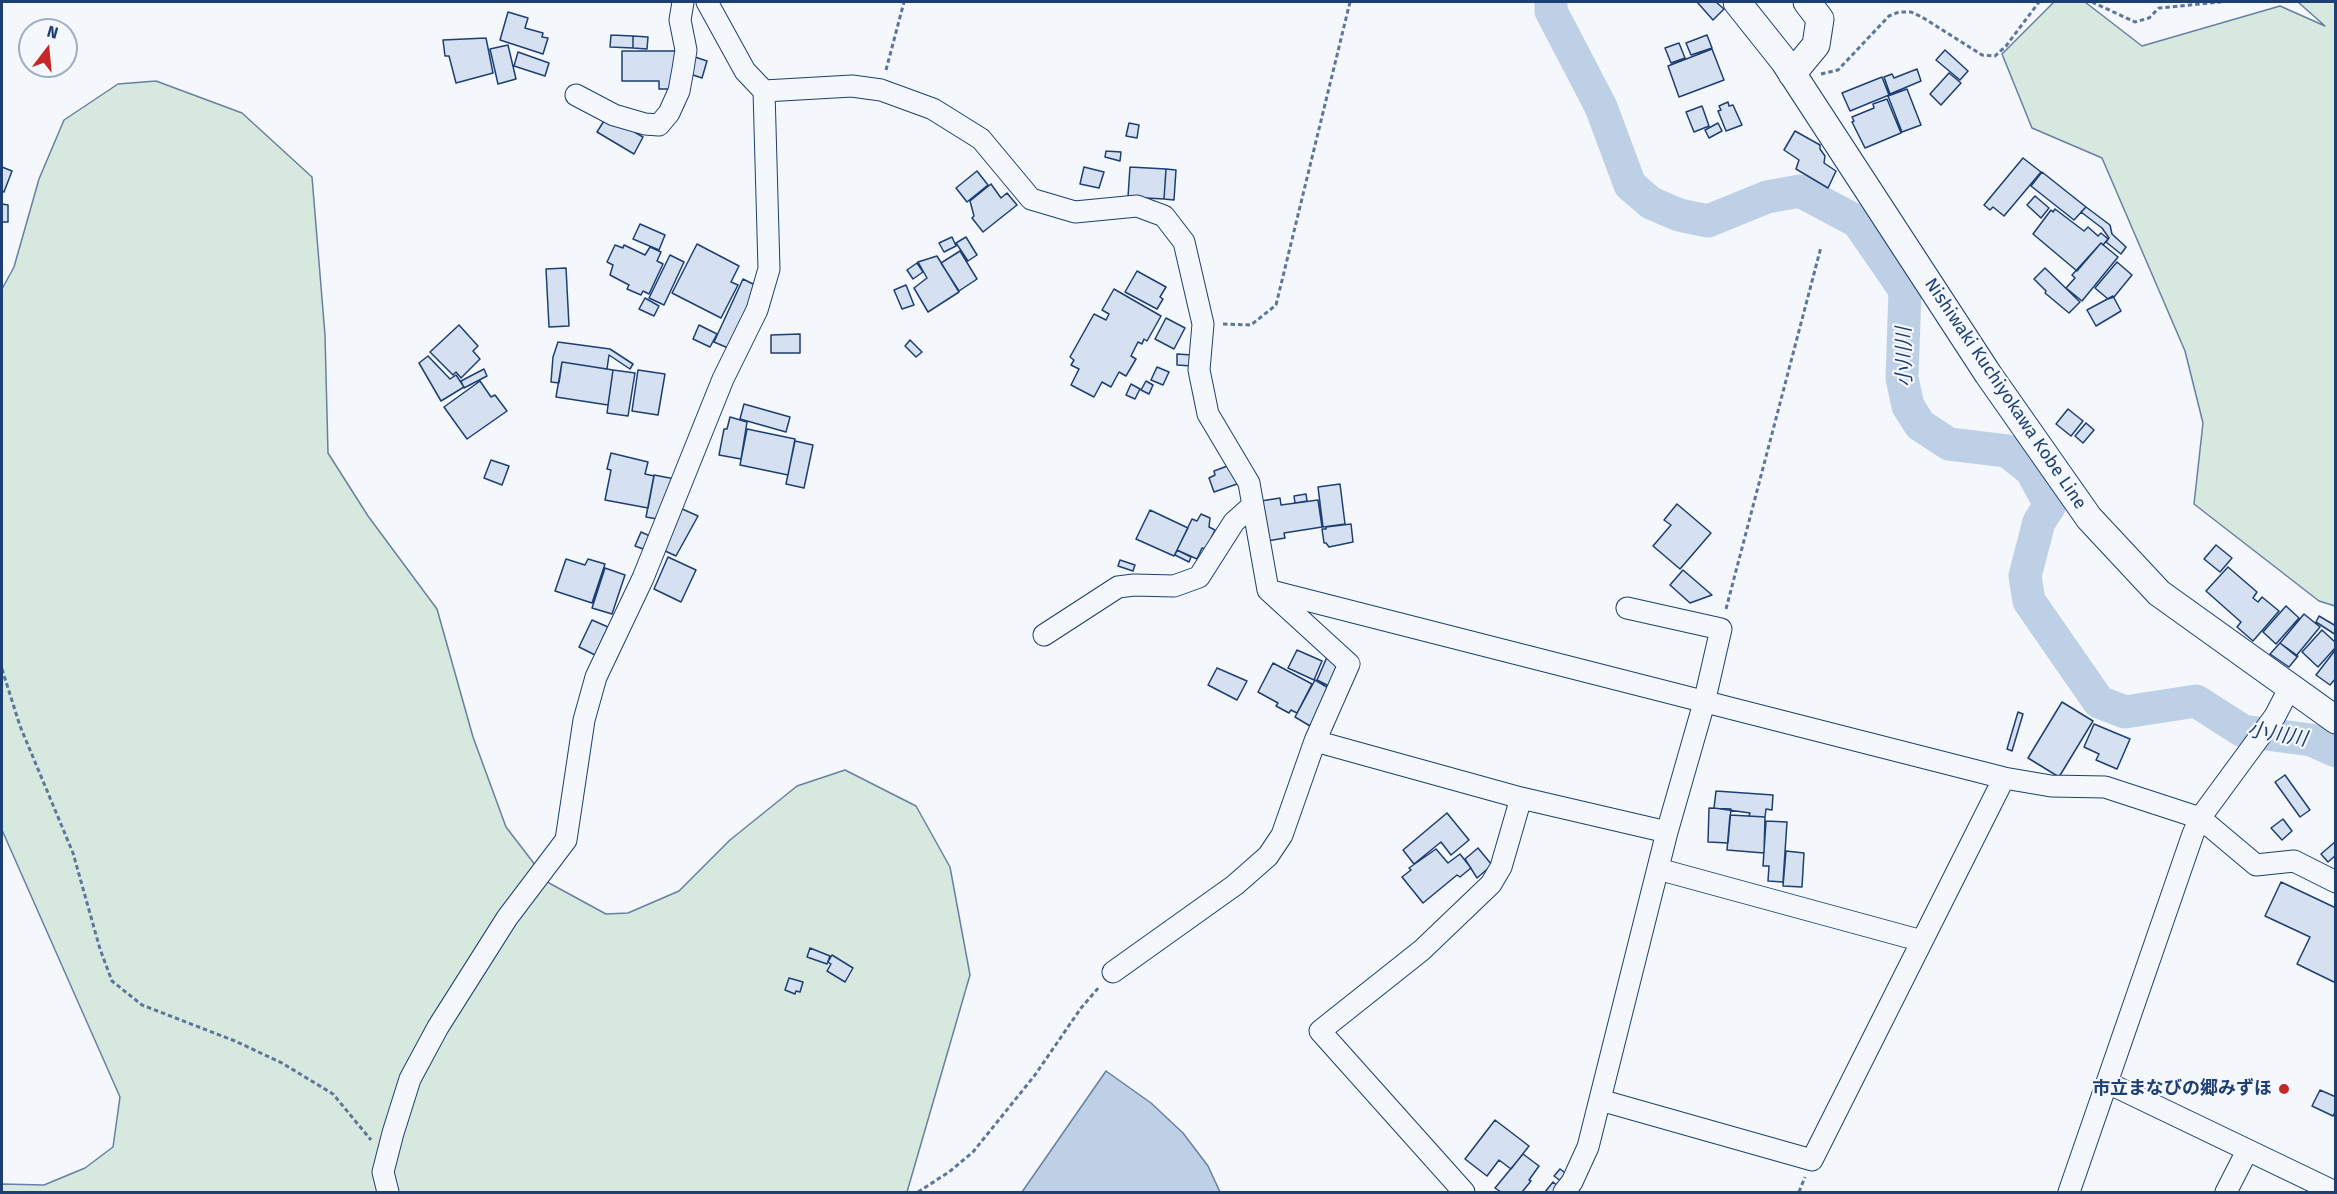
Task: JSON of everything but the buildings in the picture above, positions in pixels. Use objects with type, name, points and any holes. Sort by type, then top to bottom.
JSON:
[{"type":"main road","name":"Nishiwaki Kuchiyokawa Kobe Line","points":[[1737,2],[1792,74],[1988,374],[2089,518],[2159,593],[2336,720]]},
{"type":"main road","points":[[1792,74],[1816,45],[1820,19],[1808,2]]},
{"type":"street","points":[[576,95],[614,115],[645,124],[659,125],[669,113],[679,91],[686,50],[680,20],[682,2]]},
{"type":"street","points":[[388,1192],[383,1173],[410,1078],[438,1027],[507,918],[566,840],[584,720],[596,677],[643,578],[723,379],[757,310],[769,268],[764,92],[745,71],[707,2]]},
{"type":"street","points":[[764,92],[852,86],[881,90],[933,110],[981,139],[1031,199],[1075,212],[1137,206],[1164,216],[1184,242],[1203,324],[1199,370],[1208,414],[1249,483],[1268,590],[1349,664],[1315,741],[1282,835],[1268,856],[1235,885],[1113,972]]},
{"type":"street","points":[[1044,635],[1118,587],[1174,586],[1199,577],[1234,522],[1253,505]]},
{"type":"street","points":[[1268,590],[2004,778],[2051,786],[2105,787],[2200,818],[2256,865],[2294,861],[2336,882]]},
{"type":"street","points":[[1564,1192],[1572,1182],[1588,1147],[1667,832],[1704,703],[1721,629],[1627,608]]},
{"type":"street","points":[[2068,1192],[2200,818],[2275,717],[2290,687]]},
{"type":"street","points":[[1315,741],[1521,798],[1667,832]]},
{"type":"street","points":[[1600,1100],[1812,1160],[2004,778]]},
{"type":"street","points":[[1464,1192],[1320,1031],[1422,950],[1491,884],[1501,867],[1521,798]]},
{"type":"street","points":[[1658,869],[1922,941]]},
{"type":"street","points":[[2108,1083],[2335,1192]]},
{"type":"street","points":[[2226,1192],[2247,1150]]},
{"type":"path","points":[[881,90],[904,2]]},
{"type":"path","points":[[1203,324],[1251,325],[1276,305],[1350,2]]},
{"type":"path","points":[[1792,74],[1821,74],[1838,70],[1889,16],[1899,12],[1911,12],[1922,17],[1982,55],[1995,56],[2006,46],[2039,2]]},
{"type":"path","points":[[2092,2],[2135,22],[2149,18],[2159,8],[2222,2]]},
{"type":"path","points":[[1721,629],[1821,247]]},
{"type":"path","points":[[2,669],[20,726],[73,854],[100,949],[112,981],[142,1005],[235,1041],[282,1063],[333,1094],[386,1159]]},
{"type":"path","points":[[918,1192],[949,1172],[973,1152],[1035,1075],[1081,1008],[1113,972]]},
{"type":"shaded area","points":[[2054,2],[2085,2],[2142,46],[2280,6],[2325,26],[2298,2],[2335,2],[2335,606],[2319,601],[2194,504],[2203,423],[2185,351],[2102,158],[2032,128],[2002,54]]},
{"type":"shaded area","points":[[156,81],[242,113],[312,177],[325,335],[328,453],[368,516],[437,609],[473,737],[506,827],[549,883],[606,914],[628,913],[679,891],[730,840],[797,786],[845,770],[916,806],[950,867],[970,975],[907,1192],[2,1192],[2,1184],[44,1185],[85,1168],[113,1147],[120,1097],[2,830],[2,289],[14,267],[39,179],[64,120],[118,84]]},
{"type":"water","points":[[1106,1071],[1151,1103],[1183,1133],[1208,1166],[1220,1192],[1022,1192]]},
{"type":"waterway","name":"小川川","points":[[1551,2],[1551,11],[1601,107],[1630,185],[1651,203],[1679,215],[1708,221],[1767,197],[1800,191],[1858,222],[1905,290],[1902,378],[1908,406],[1920,425],[1949,444],[2007,451],[2031,470],[2050,505],[2039,522],[2025,576],[2029,601],[2099,702],[2125,712],[2196,701],[2243,731],[2311,740],[2336,751]]},
{"type":"place","name":"市立まなびの郷みずほ","points":[[2284,1089]]}]
